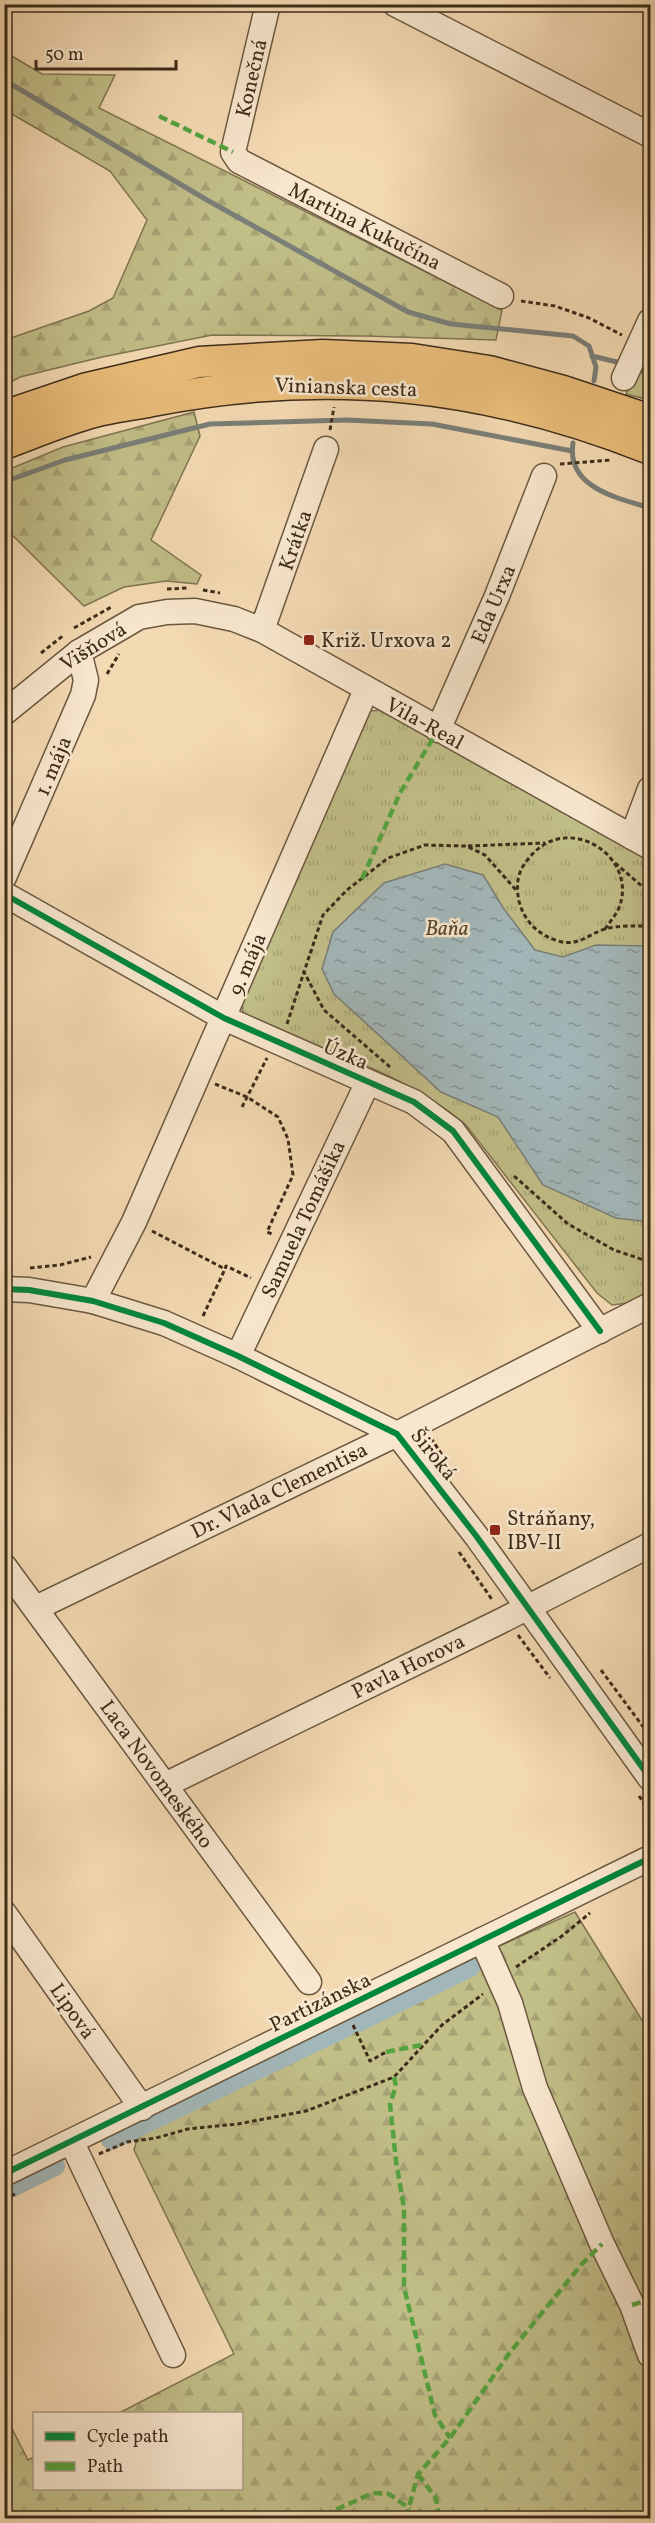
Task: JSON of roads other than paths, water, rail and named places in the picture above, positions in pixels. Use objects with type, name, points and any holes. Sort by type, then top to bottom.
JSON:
[{"type":"main road","name":"Vinianska cesta","points":[[4,416],[87,388],[199,362],[323,355],[412,359],[489,371],[563,391],[651,420]]},
{"type":"main road","name":"Vinianska cesta","points":[[4,444],[94,412],[205,391],[271,384],[336,382],[406,387],[478,396],[553,414],[651,449]]},
{"type":"street","name":"Konečná","points":[[233,152],[268,4]]},
{"type":"street","points":[[395,4],[651,135]]},
{"type":"street","name":"Martina Kukučína","points":[[233,152],[239,161],[501,296]]},
{"type":"street","points":[[624,378],[651,321]]},
{"type":"street","name":"Krátka","points":[[262,630],[327,443]]},
{"type":"street","name":"Eda Urxa","points":[[438,730],[550,470]]},
{"type":"street","name":"Vila-Real","points":[[195,611],[234,619],[262,630],[641,842]]},
{"type":"street","name":"Višňová","points":[[4,712],[79,652],[139,617],[167,612],[195,611]]},
{"type":"street","name":"1. mája","points":[[4,878],[83,695],[86,680],[79,652]]},
{"type":"street","name":"9. mája","points":[[93,1301],[134,1222],[366,690]]},
{"type":"street","points":[[641,842],[651,789]]},
{"type":"street","name":"Úzka","points":[[4,894],[224,1018],[414,1102],[453,1131],[600,1331]]},
{"type":"street","name":"Samuela Tomášika","points":[[238,1356],[368,1082]]},
{"type":"street","name":"Široká","points":[[4,1289],[29,1290],[93,1301],[126,1310],[238,1356],[397,1434],[438,1485],[528,1608],[644,1786]]},
{"type":"street","name":"Dr. Vlada Clementisa","points":[[36,1608],[397,1434],[651,1305]]},
{"type":"street","name":"Pavla Horova","points":[[165,1785],[528,1608],[651,1545]]},
{"type":"street","name":"Laca Novomeského","points":[[4,1566],[309,1982]]},
{"type":"street","name":"Partizánska","points":[[11,2184],[76,2152],[142,2108],[651,1858]]},
{"type":"street","name":"Lipová","points":[[4,1913],[142,2108]]},
{"type":"street","points":[[482,1940],[510,2003],[535,2088],[602,2244],[632,2305],[651,2355]]},
{"type":"street","points":[[76,2152],[173,2355]]},
{"type":"water","name":"Baňa","points":[[445,864],[483,875],[504,909],[535,950],[563,957],[596,945],[650,946],[650,1222],[616,1218],[543,1185],[498,1117],[441,1092],[334,994],[322,969],[333,932],[384,883]]},
{"type":"waterway","points":[[4,80],[207,200],[408,312],[451,324],[573,336],[589,346],[596,367],[594,381]]},
{"type":"waterway","points":[[592,356],[617,362]]},
{"type":"waterway","points":[[638,370],[650,375]]},
{"type":"waterway","points":[[4,482],[65,460],[210,424],[346,420],[432,424],[572,451]]},
{"type":"waterway","points":[[573,443],[573,458],[578,471],[586,481],[610,495],[650,508]]},
{"type":"waterway","points":[[358,2022],[470,1967]]},
{"type":"waterway","points":[[111,2140],[346,2027]]},
{"type":"waterway","points":[[8,2189],[55,2166]]},
{"type":"place","name":"Križ. Urxova 2","points":[[309,640]]},
{"type":"place","name":"Stráňany, IBV-II","points":[[495,1530]]}]
